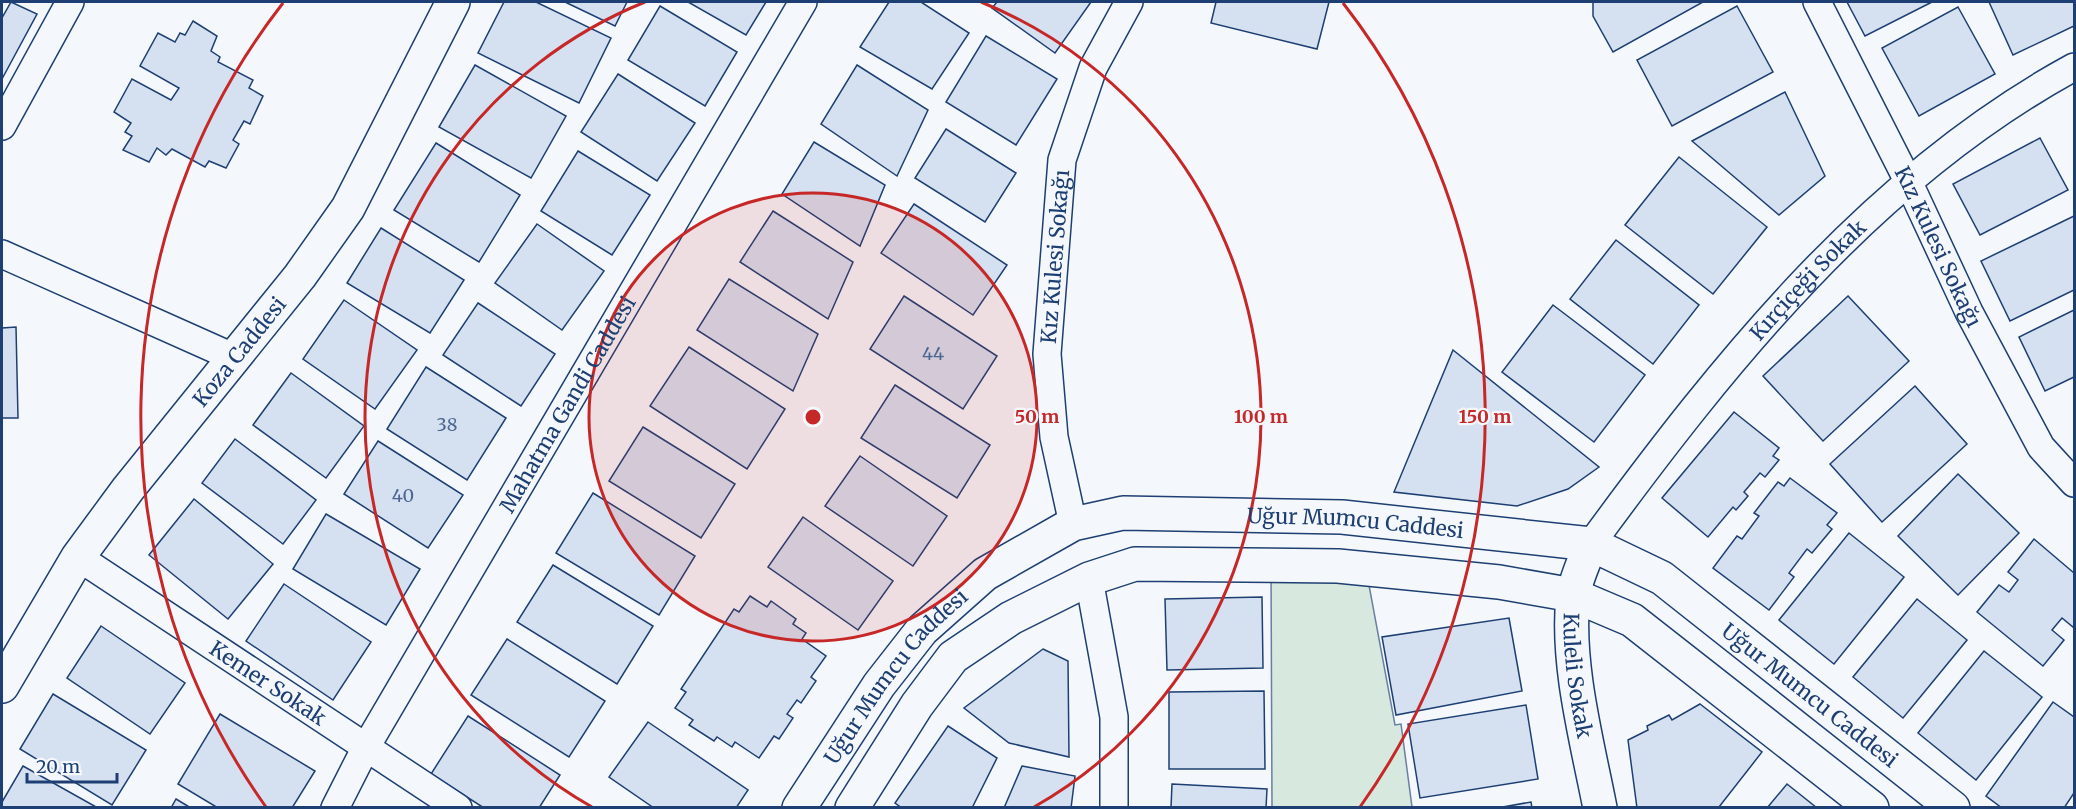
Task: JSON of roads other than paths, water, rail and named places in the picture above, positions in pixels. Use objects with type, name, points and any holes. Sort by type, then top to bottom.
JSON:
[{"type":"main road","name":"Koza Caddesi","points":[[2,686],[78,557],[128,489],[300,276],[348,208],[453,2]]},
{"type":"main road","name":"Uğur Mumcu Caddesi","points":[[799,807],[879,685],[922,630],[985,574],[1073,524],[1123,513],[1342,517],[1591,544],[1662,578],[1953,807]]},
{"type":"main road","name":"Kuleli Sokak","points":[[1591,544],[1573,595],[1577,686],[1600,807]]},
{"type":"main road","name":"Uğur Mumcu Caddesi","points":[[852,807],[917,705],[953,657],[1011,618],[1089,579],[1135,564],[1338,566],[1499,582],[1573,595],[1632,620],[1872,807]]},
{"type":"street","points":[[2,126],[70,2]]},
{"type":"street","name":"Mahatma Gandi Caddesi","points":[[335,807],[366,747],[803,2]]},
{"type":"street","name":"Kız Kulesi Sokağı","points":[[1073,524],[1054,437],[1047,354],[1062,160],[1093,68],[1129,2]]},
{"type":"street","name":"Kız Kulesi Sokağı","points":[[1817,2],[1908,181],[1969,312],[2041,447],[2074,483]]},
{"type":"street","name":"Kırçiçeği Sokak","points":[[1591,544],[1676,428],[1795,289],[1908,181],[2029,92],[2074,67]]},
{"type":"street","points":[[2,254],[235,358]]},
{"type":"street","name":"Kemer Sokak","points":[[78,557],[458,807]]},
{"type":"street","points":[[1089,579],[1114,717],[1114,807]]}]
